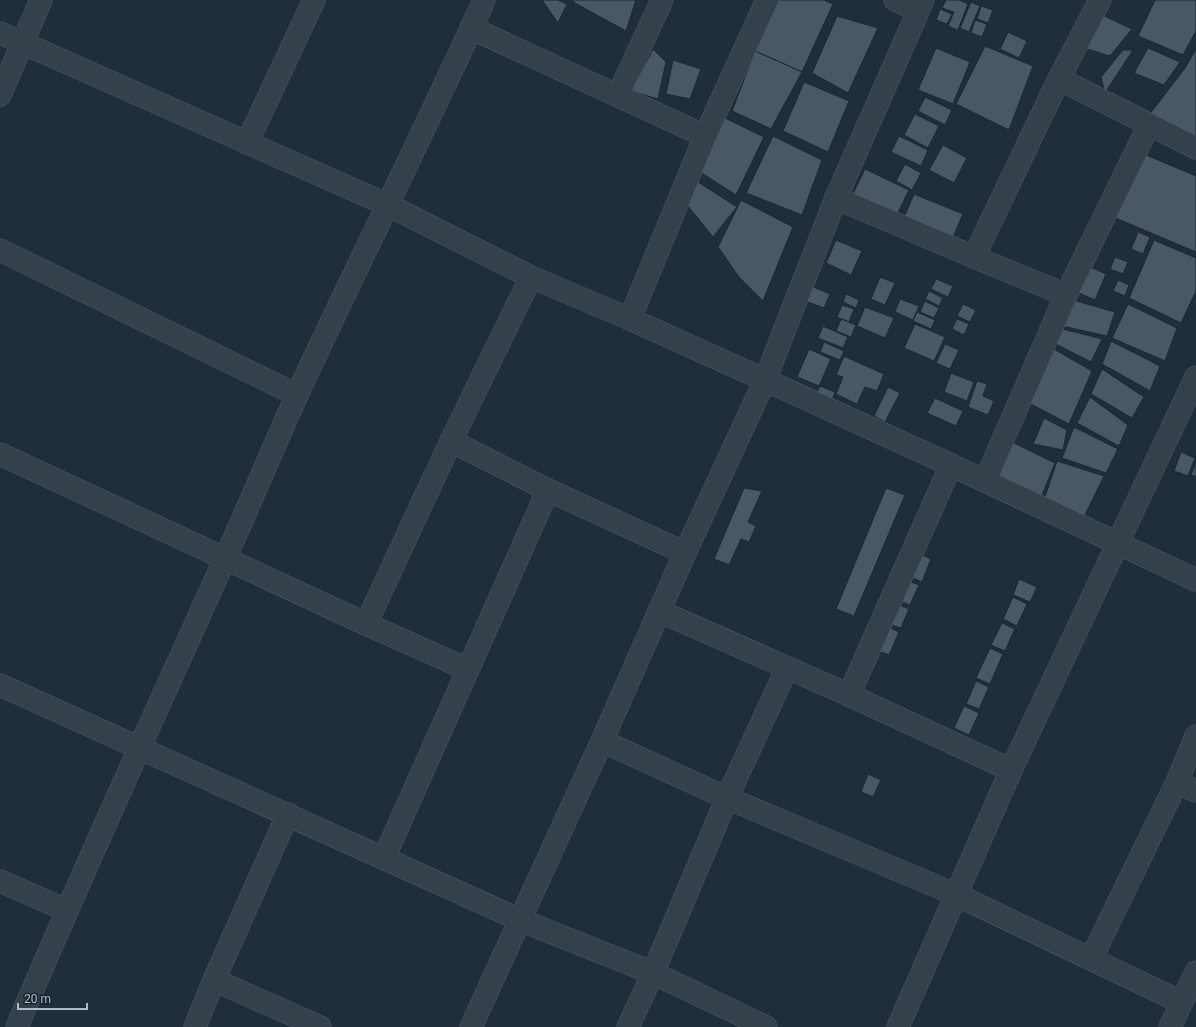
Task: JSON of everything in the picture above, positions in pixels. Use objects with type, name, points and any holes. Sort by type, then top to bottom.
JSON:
[{"type":"street","points":[[0,95],[41,0]]},
{"type":"street","points":[[247,143],[314,0]]},
{"type":"street","points":[[17,1027],[66,910],[138,747],[225,559],[297,395],[484,0]]},
{"type":"street","points":[[618,95],[662,0]]},
{"type":"street","points":[[630,319],[705,136],[767,0]]},
{"type":"street","points":[[471,1027],[602,741],[685,553],[765,380],[836,198],[921,5],[895,0]]},
{"type":"street","points":[[974,258],[1059,80],[1100,0]]},
{"type":"street","points":[[471,28],[705,136]]},
{"type":"street","points":[[0,33],[388,205],[531,276],[630,319],[951,465],[1196,580]]},
{"type":"street","points":[[1059,80],[1196,148]]},
{"type":"street","points":[[985,481],[1066,295],[1149,124]]},
{"type":"street","points":[[836,198],[974,258],[1066,295]]},
{"type":"street","points":[[0,250],[297,395]]},
{"type":"street","points":[[366,624],[451,441],[531,276]]},
{"type":"street","points":[[898,1027],[1011,770],[1196,377]]},
{"type":"street","points":[[451,441],[548,490],[685,553]]},
{"type":"street","points":[[0,454],[366,624],[467,669]]},
{"type":"street","points":[[849,695],[951,465]]},
{"type":"street","points":[[384,858],[548,490]]},
{"type":"street","points":[[659,611],[849,695],[1011,770]]},
{"type":"street","points":[[628,1027],[653,973],[727,798],[787,668]]},
{"type":"street","points":[[0,684],[520,920],[653,973],[766,1027]]},
{"type":"street","points":[[1091,959],[1187,786],[1196,736]]},
{"type":"street","points":[[602,741],[727,798],[957,895],[1181,1002]]},
{"type":"street","points":[[195,1027],[214,980],[288,814]]},
{"type":"street","points":[[0,881],[66,910]]},
{"type":"street","points":[[1170,1027],[1196,972]]},
{"type":"street","points":[[214,980],[309,1025]]},
{"type":"building","points":[[542,0],[558,0],[567,4],[558,23]]},
{"type":"building","points":[[574,0],[636,0],[626,31],[573,2]]},
{"type":"building","points":[[777,0],[824,0],[833,4],[802,72],[755,51]]},
{"type":"building","points":[[946,0],[959,0],[968,4],[958,30],[948,26],[954,12],[942,8]]},
{"type":"building","points":[[1155,0],[1196,0],[1196,31],[1183,55],[1138,36]]},
{"type":"building","points":[[971,2],[980,6],[969,32],[960,28]]},
{"type":"building","points":[[981,6],[993,10],[988,23],[977,19]]},
{"type":"building","points":[[940,9],[952,14],[947,24],[936,20]]},
{"type":"building","points":[[1102,15],[1132,29],[1110,56],[1087,49]]},
{"type":"building","points":[[837,16],[878,28],[848,93],[812,73]]},
{"type":"building","points":[[975,20],[987,24],[982,37],[971,33]]},
{"type":"building","points":[[1008,32],[1027,41],[1019,58],[1000,49]]},
{"type":"building","points":[[985,46],[1033,66],[1009,130],[956,104]]},
{"type":"building","points":[[936,48],[970,62],[953,104],[918,90]]},
{"type":"building","points":[[1148,48],[1180,62],[1164,85],[1134,73]]},
{"type":"building","points":[[653,49],[666,62],[658,99],[631,91]]},
{"type":"building","points":[[1196,49],[1196,137],[1149,115],[1185,68]]},
{"type":"building","points":[[1123,50],[1133,50],[1105,93],[1101,77]]},
{"type":"building","points":[[755,51],[802,72],[771,129],[732,111]]},
{"type":"building","points":[[673,60],[701,69],[690,99],[666,94]]},
{"type":"building","points":[[804,82],[849,101],[828,152],[783,131]]},
{"type":"building","points":[[925,97],[952,110],[945,125],[918,111]]},
{"type":"building","points":[[915,114],[939,126],[928,148],[904,135]]},
{"type":"building","points":[[725,118],[764,137],[736,195],[700,172]]},
{"type":"building","points":[[773,136],[822,160],[802,215],[746,193]]},
{"type":"building","points":[[899,136],[928,150],[921,166],[891,152]]},
{"type":"building","points":[[943,145],[967,158],[954,183],[929,170]]},
{"type":"building","points":[[1144,154],[1196,176],[1196,252],[1113,217]]},
{"type":"building","points":[[905,164],[921,173],[912,190],[896,181]]},
{"type":"building","points":[[865,169],[909,190],[895,219],[851,198]]},
{"type":"building","points":[[689,176],[737,207],[713,237],[687,205]]},
{"type":"building","points":[[914,194],[963,214],[951,242],[902,222]]},
{"type":"building","points":[[741,200],[793,227],[763,301],[739,277],[718,247]]},
{"type":"building","points":[[1138,232],[1150,237],[1143,254],[1131,249]]},
{"type":"building","points":[[836,240],[862,251],[851,275],[826,263]]},
{"type":"building","points":[[1154,240],[1196,258],[1196,291],[1181,323],[1129,298]]},
{"type":"building","points":[[1115,257],[1128,262],[1123,274],[1110,269]]},
{"type":"building","points":[[1088,266],[1106,274],[1095,300],[1077,292]]},
{"type":"building","points":[[880,277],[895,283],[885,305],[871,299]]},
{"type":"building","points":[[936,279],[953,286],[948,297],[931,289]]},
{"type":"building","points":[[1118,280],[1129,285],[1125,296],[1113,291]]},
{"type":"building","points":[[806,284],[830,294],[824,308],[800,299]]},
{"type":"building","points":[[929,291],[943,298],[939,306],[925,299]]},
{"type":"building","points":[[846,294],[859,300],[856,308],[843,302]]},
{"type":"building","points":[[900,299],[919,306],[913,320],[895,312]]},
{"type":"building","points":[[1073,300],[1115,312],[1107,336],[1062,326]]},
{"type":"building","points":[[925,301],[939,308],[934,318],[920,312]]},
{"type":"building","points":[[963,304],[976,310],[970,322],[957,316]]},
{"type":"building","points":[[1128,304],[1177,328],[1165,361],[1112,338]]},
{"type":"building","points":[[842,305],[854,309],[849,322],[837,317]]},
{"type":"building","points":[[865,307],[894,318],[885,338],[857,326]]},
{"type":"building","points":[[917,312],[935,320],[931,329],[913,321]]},
{"type":"building","points":[[841,319],[856,325],[851,337],[836,331]]},
{"type":"building","points":[[957,319],[969,324],[964,335],[952,329]]},
{"type":"building","points":[[915,324],[945,337],[934,361],[904,348]]},
{"type":"building","points":[[823,326],[848,337],[843,348],[818,338]]},
{"type":"building","points":[[1059,328],[1102,339],[1091,362],[1052,342]]},
{"type":"building","points":[[1111,341],[1160,366],[1150,391],[1102,364]]},
{"type":"building","points":[[824,342],[844,351],[840,360],[820,352]]},
{"type":"building","points":[[945,344],[959,350],[950,369],[936,363]]},
{"type":"building","points":[[1052,348],[1092,371],[1069,424],[1027,402]]},
{"type":"building","points":[[809,349],[831,359],[819,386],[797,377]]},
{"type":"building","points":[[844,356],[884,374],[877,391],[865,387],[857,404],[836,394],[843,377],[836,375]]},
{"type":"building","points":[[1102,369],[1144,397],[1132,418],[1091,394]]},
{"type":"building","points":[[951,373],[974,382],[967,401],[944,392]]},
{"type":"building","points":[[977,381],[987,384],[983,396],[994,401],[988,415],[968,407]]},
{"type":"building","points":[[820,386],[835,392],[831,403],[815,396]]},
{"type":"building","points":[[888,387],[900,393],[885,422],[874,416]]},
{"type":"building","points":[[1090,397],[1128,425],[1119,446],[1077,423]]},
{"type":"building","points":[[935,398],[963,411],[956,426],[927,413]]},
{"type":"building","points":[[1044,418],[1067,430],[1063,450],[1033,444]]},
{"type":"building","points":[[1074,427],[1118,449],[1106,473],[1062,458]]},
{"type":"building","points":[[1010,441],[1055,463],[1040,500],[994,478]]},
{"type":"building","points":[[1181,452],[1195,458],[1188,476],[1174,471]]},
{"type":"building","points":[[1057,461],[1104,476],[1084,517],[1044,500]]},
{"type":"building","points":[[1196,462],[1196,477],[1191,475]]},
{"type":"building","points":[[744,488],[762,491],[748,522],[756,526],[749,542],[741,539],[729,565],[714,559]]},
{"type":"building","points":[[886,488],[905,495],[854,616],[836,609]]},
{"type":"building","points":[[917,553],[931,559],[922,582],[908,576]]},
{"type":"building","points":[[904,579],[919,585],[910,605],[896,599]]},
{"type":"building","points":[[1019,579],[1037,587],[1030,602],[1013,595]]},
{"type":"building","points":[[1013,597],[1027,604],[1017,626],[1003,619]]},
{"type":"building","points":[[894,603],[909,609],[901,628],[886,623]]},
{"type":"building","points":[[1002,623],[1015,629],[1005,651],[991,645]]},
{"type":"building","points":[[884,625],[899,632],[889,655],[873,649]]},
{"type":"building","points":[[990,648],[1003,654],[990,684],[976,678]]},
{"type":"building","points":[[976,681],[989,687],[979,709],[966,704]]},
{"type":"building","points":[[964,706],[979,713],[969,735],[954,728]]},
{"type":"building","points":[[868,774],[881,780],[873,797],[861,792]]}]
